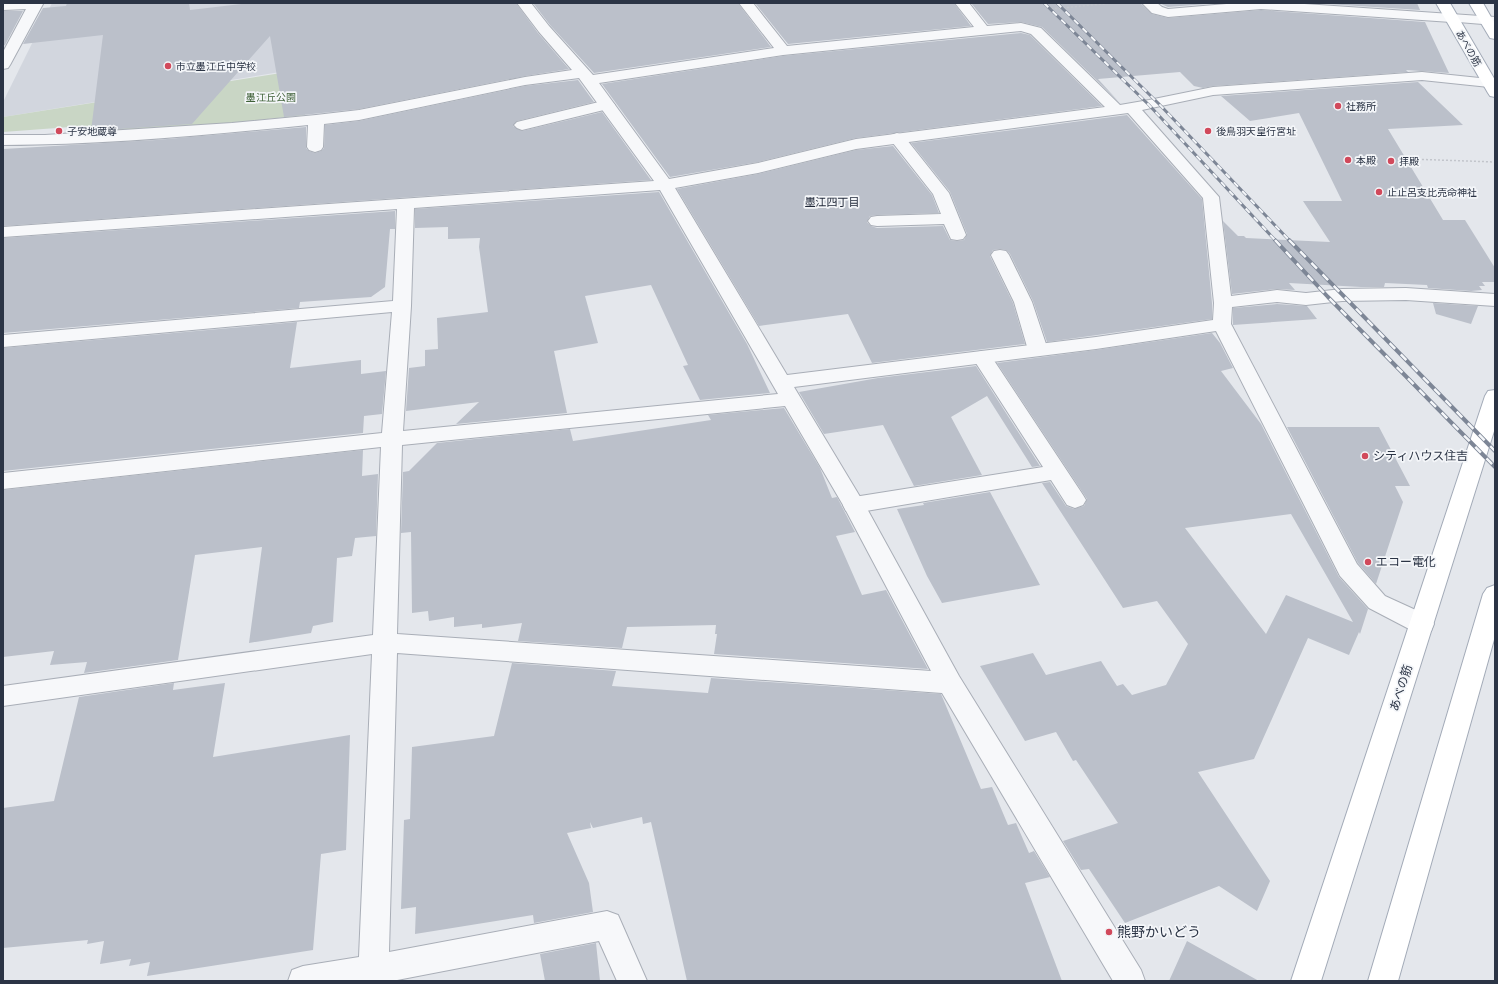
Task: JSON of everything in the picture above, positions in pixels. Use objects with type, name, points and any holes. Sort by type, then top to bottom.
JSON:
[{"type":"main road","name":"あべの筋","points":[[1443,3],[1492,88]]},
{"type":"main road","points":[[1476,3],[1491,21],[1495,35]]},
{"type":"main road","name":"あべの筋","points":[[1306,981],[1495,396]]},
{"type":"main road","points":[[1383,981],[1495,594]]},
{"type":"street","points":[[524,3],[586,77],[665,185],[854,505],[950,683],[1130,981]]},
{"type":"street","points":[[746,3],[783,51]]},
{"type":"street","points":[[962,3],[983,30]]},
{"type":"street","points":[[1150,3],[1157,10],[1168,13],[1261,4],[1491,21]]},
{"type":"street","points":[[3,6],[36,4]]},
{"type":"street","points":[[3,65],[36,4]]},
{"type":"street","points":[[3,140],[45,140],[232,128],[316,120],[359,115],[525,81],[586,77],[783,51],[983,30],[1021,27],[1036,31],[1124,109],[1211,197],[1223,303],[1222,324],[1348,570],[1378,602],[1422,624]]},
{"type":"street","points":[[3,232],[665,185],[758,168],[856,144],[1159,104],[1213,91],[1422,76],[1492,88]]},
{"type":"street","points":[[522,125],[607,105]]},
{"type":"street","points":[[315,147],[316,120]]},
{"type":"street","points":[[897,138],[941,193],[957,235]]},
{"type":"street","points":[[373,976],[386,643],[392,439],[402,306],[406,203]]},
{"type":"street","points":[[877,221],[951,219]]},
{"type":"street","points":[[1000,255],[1023,302],[1038,350]]},
{"type":"street","points":[[1223,303],[1277,296],[1306,299],[1342,295],[1406,294],[1495,300]]},
{"type":"street","points":[[3,340],[402,306]]},
{"type":"street","points":[[3,481],[392,439],[786,391],[982,357],[1222,324]]},
{"type":"street","points":[[982,357],[1075,500]]},
{"type":"street","points":[[854,505],[1057,472]]},
{"type":"street","points":[[3,696],[386,643],[950,683]]},
{"type":"street","points":[[303,981],[373,976],[607,925],[632,981]]},
{"type":"path","points":[[1410,159],[1495,162]]},
{"type":"shaded area","name":"市立墨江丘中学校","points":[[52,3],[512,3],[533,31],[3,117],[3,102]]},
{"type":"green space","name":"墨江丘公園","points":[[294,71],[305,115],[212,125],[67,135],[70,127],[3,132],[3,117]]},
{"type":"building","name":"市立墨江丘中学校","points":[[67,3],[189,3],[190,10],[250,3],[516,3],[538,33],[569,69],[525,76],[359,109],[284,117],[270,36],[192,124],[91,131],[103,35],[23,44],[43,8],[66,6]]},
{"type":"building","points":[[533,3],[738,3],[771,47],[594,73],[550,25]]},
{"type":"building","points":[[755,3],[954,3],[971,26],[788,44]]},
{"type":"building","points":[[971,3],[1140,3],[1152,14],[1168,18],[1261,10],[1425,22],[1449,73],[1406,70],[1408,72],[1213,86],[1203,88],[1194,86],[1180,72],[1098,79],[1119,102],[1042,27],[1021,22],[988,24]]},
{"type":"building","points":[[1159,3],[1220,3],[1168,7]]},
{"type":"building","points":[[1312,3],[1417,3],[1420,10]]},
{"type":"building","points":[[3,11],[23,11],[5,45],[3,46]]},
{"type":"building","points":[[1021,33],[1030,35],[1102,106],[856,138],[758,162],[670,177],[602,84],[783,56]]},
{"type":"building","points":[[578,80],[594,102],[517,121],[513,126],[522,131],[602,112],[651,180],[3,226],[3,149],[156,140],[306,127],[306,148],[315,153],[324,148],[325,125],[359,121],[525,86]]},
{"type":"building","points":[[1418,82],[1463,125],[1388,129],[1443,220],[1465,220],[1495,268],[1495,282],[1482,282],[1485,286],[1479,286],[1482,290],[1471,291],[1428,288],[1427,285],[1385,283],[1384,287],[1361,287],[1289,283],[1295,290],[1277,289],[1232,294],[1223,221],[1238,236],[1244,236],[1246,238],[1330,242],[1303,201],[1342,201],[1299,113],[1250,121],[1221,96]]},
{"type":"building","points":[[1127,115],[1202,199],[1212,303],[1212,319],[1047,342],[1033,301],[1010,254],[1006,250],[1000,249],[993,250],[990,256],[1013,303],[1025,344],[872,363],[848,314],[759,326],[677,189],[758,174],[856,150],[893,146],[932,195],[939,213],[877,215],[870,216],[867,222],[871,226],[877,228],[943,226],[950,240],[964,240],[967,234],[950,192],[911,143]]},
{"type":"building","points":[[659,192],[747,344],[770,393],[700,400],[683,366],[688,365],[651,285],[585,296],[598,343],[554,351],[567,413],[456,424],[479,402],[406,411],[409,368],[425,366],[425,350],[438,349],[437,318],[488,312],[479,247],[480,238],[448,239],[448,227],[415,228],[415,209]]},
{"type":"building","points":[[395,211],[395,229],[390,229],[385,287],[371,297],[300,302],[299,308],[3,333],[3,238]]},
{"type":"building","points":[[1433,303],[1478,306],[1471,324],[1436,314]]},
{"type":"building","points":[[1277,304],[1307,306],[1317,319],[1233,325],[1233,308]]},
{"type":"building","points":[[297,322],[290,368],[361,360],[361,374],[386,371],[382,414],[364,416],[363,433],[3,471],[3,348]]},
{"type":"building","points":[[1212,333],[1220,343],[1233,368],[1221,371],[1261,424],[1339,577],[1368,609],[1360,634],[1359,632],[1349,655],[1308,638],[1254,759],[1198,772],[1270,881],[1257,911],[1219,886],[1125,923],[1089,869],[1081,870],[1063,841],[1118,823],[1076,760],[1073,761],[1056,732],[1025,741],[980,666],[1033,653],[1046,675],[1101,661],[1117,686],[1123,684],[1132,695],[1166,685],[1188,644],[1157,601],[1123,608],[1042,483],[1050,482],[1066,506],[1074,509],[1084,506],[1087,499],[997,363]],"holes":[[[1291,514],[1353,622],[1286,595],[1266,634],[1185,528]]]},
{"type":"building","points":[[976,366],[1040,466],[1032,467],[987,396],[951,417],[982,475],[914,486],[883,425],[824,434],[799,392],[878,378]]},
{"type":"building","points":[[784,408],[820,468],[832,498],[837,497],[855,532],[836,536],[862,595],[886,590],[928,669],[714,654],[717,634],[715,634],[716,625],[627,627],[622,648],[518,641],[522,623],[482,628],[482,624],[454,627],[454,617],[429,621],[428,611],[412,613],[411,532],[401,533],[403,472],[409,471],[437,443],[570,429],[573,441],[711,420],[708,415]]},
{"type":"building","points":[[1287,427],[1379,427],[1410,486],[1395,486],[1403,502],[1376,584],[1358,563]]},
{"type":"building","points":[[363,450],[362,476],[378,474],[376,536],[355,538],[352,556],[337,558],[333,622],[313,626],[311,633],[249,643],[262,547],[195,555],[178,660],[84,673],[87,662],[50,665],[54,651],[3,657],[3,490]]},
{"type":"building","points":[[990,492],[1040,585],[942,603],[927,576],[897,509],[924,505],[923,503]]},
{"type":"building","points":[[512,663],[616,671],[612,686],[708,693],[711,678],[941,694],[981,789],[992,787],[1008,825],[1016,823],[1029,853],[1034,851],[1050,877],[1025,883],[1062,981],[687,981],[651,822],[643,824],[642,817],[593,828],[590,822],[591,828],[567,833],[589,883],[593,912],[534,923],[533,915],[415,934],[416,907],[401,909],[404,820],[410,819],[412,747],[494,736]]},
{"type":"building","points":[[174,683],[173,690],[225,683],[213,757],[350,735],[346,850],[321,854],[313,950],[147,976],[150,962],[129,966],[131,959],[100,964],[104,941],[87,944],[88,940],[3,948],[3,808],[54,801],[79,697]]},
{"type":"building","points":[[1187,941],[1259,981],[1169,981]]},
{"type":"building","points":[[596,943],[600,981],[545,981],[540,954]]},
{"type":"railway","points":[[1044,3],[1149,105],[1276,241]]},
{"type":"railway","points":[[1057,3],[1159,104],[1290,241]]},
{"type":"railway","points":[[1275,240],[1328,297],[1495,467]]},
{"type":"railway","points":[[1289,240],[1495,451]]},
{"type":"place","name":"市立墨江丘中学校","points":[[168,66]]},
{"type":"place","name":"社務所","points":[[1338,106]]},
{"type":"place","name":"子安地蔵尊","points":[[59,131]]},
{"type":"place","name":"後鳥羽天皇行宮址","points":[[1208,131]]},
{"type":"place","name":"本殿","points":[[1348,160]]},
{"type":"place","name":"拝殿","points":[[1391,161]]},
{"type":"place","name":"止止呂支比売命神社","points":[[1379,192]]},
{"type":"place","name":"シティハウス住吉","points":[[1365,456]]},
{"type":"place","name":"エコー電化","points":[[1368,562]]},
{"type":"place","name":"熊野かいどう","points":[[1109,932]]},
{"type":"district","name":"墨江四丁目","points":[[832,202]]}]
